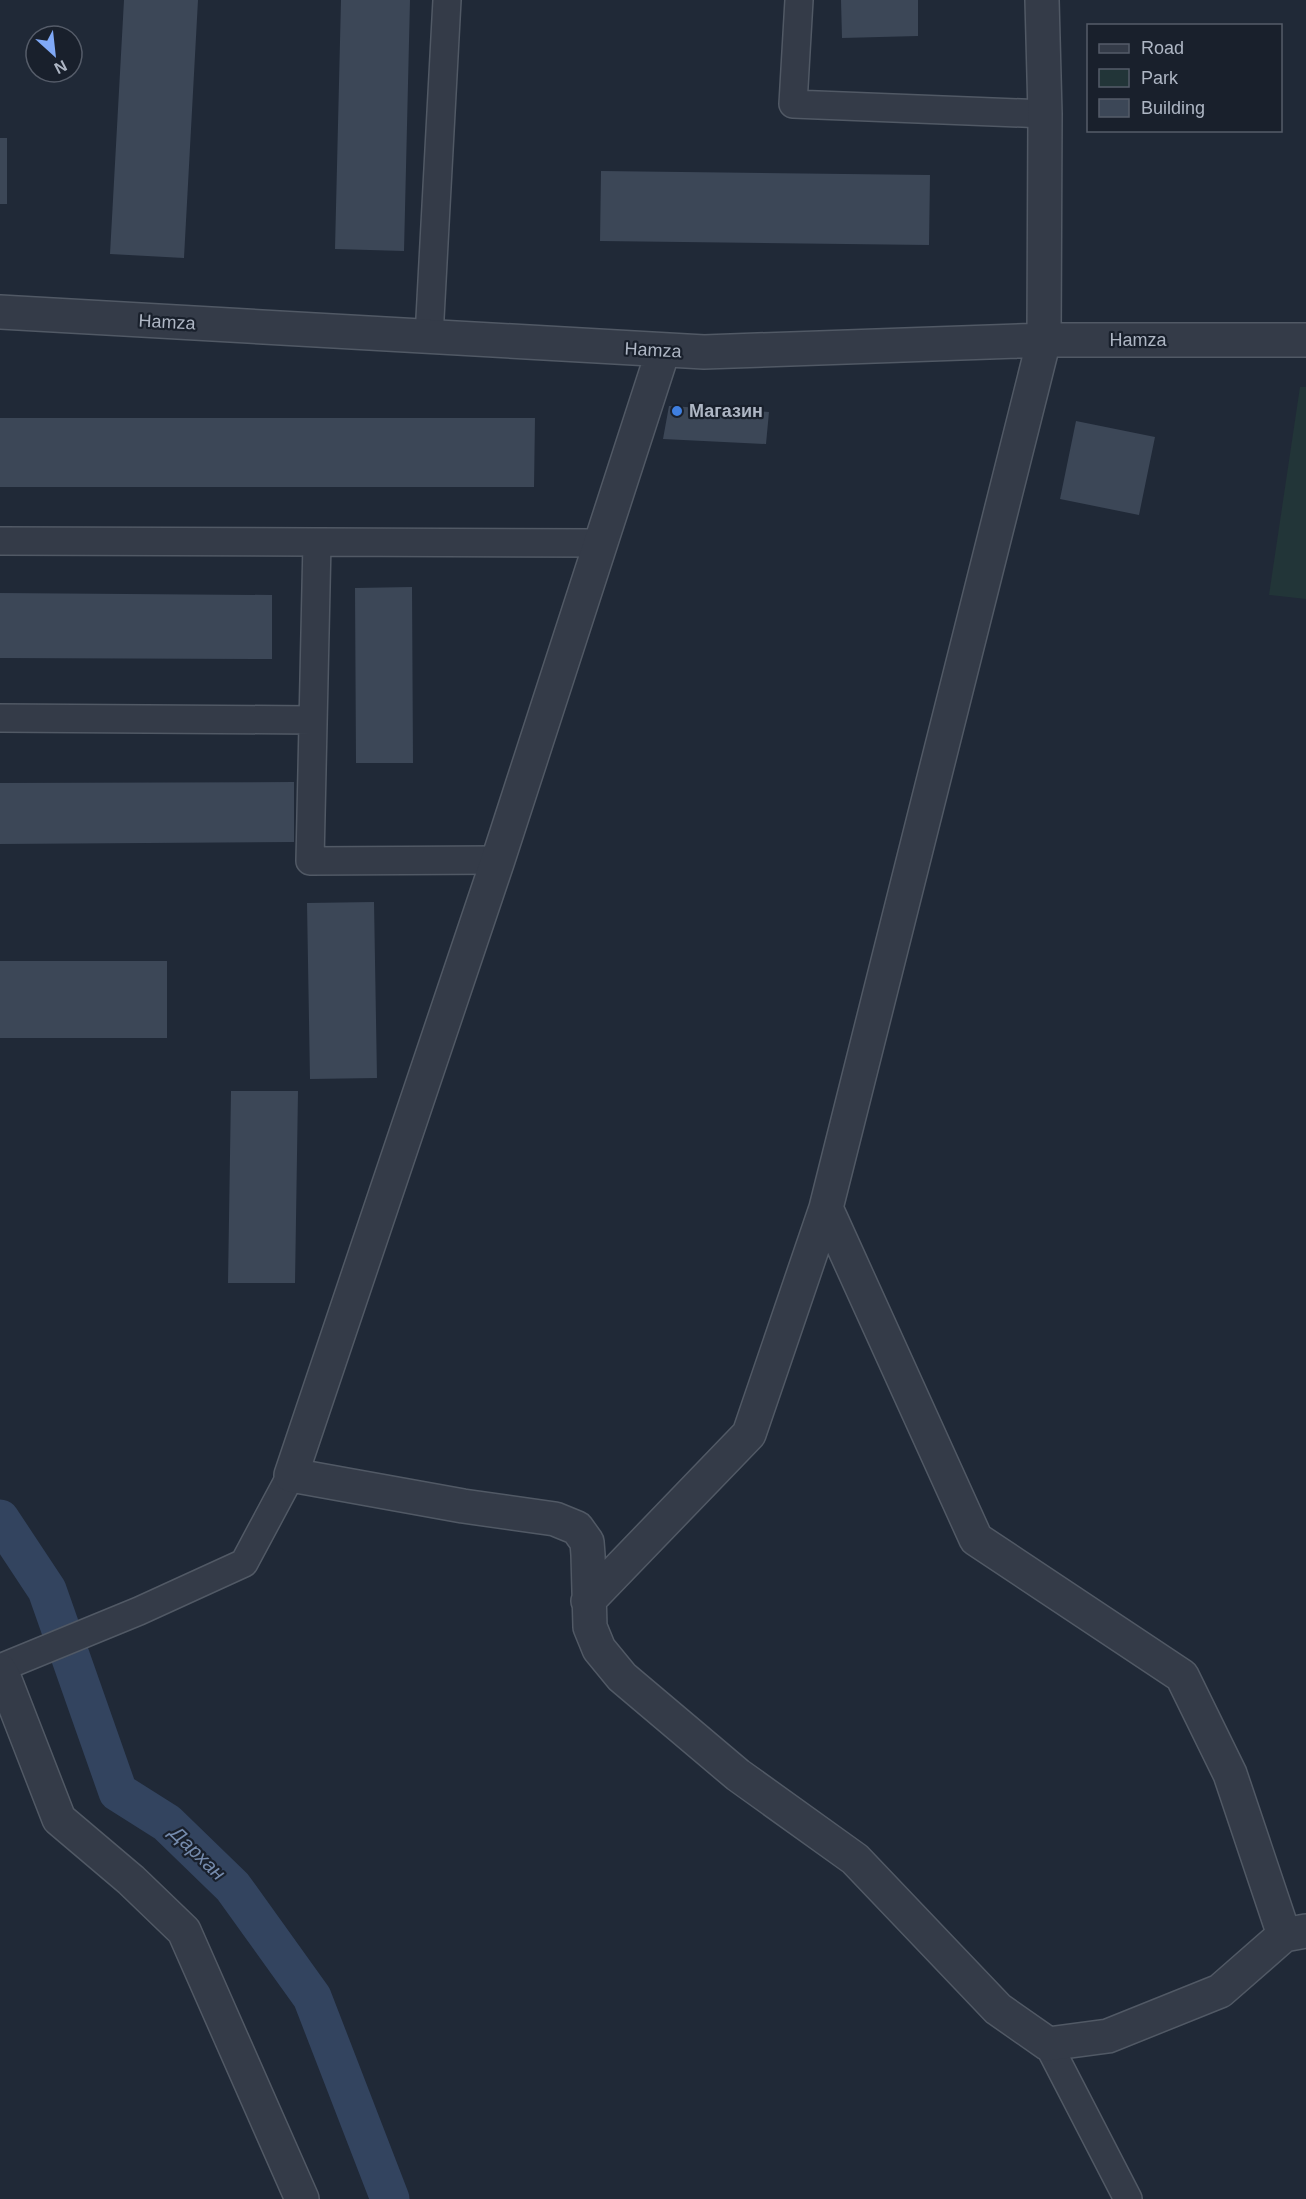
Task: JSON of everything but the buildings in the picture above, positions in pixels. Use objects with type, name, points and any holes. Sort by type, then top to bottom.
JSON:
[{"type":"street","points":[[429,338],[447,0]]},
{"type":"street","points":[[799,0],[793,105],[1045,114]]},
{"type":"street","points":[[588,1601],[749,1434],[826,1208],[1044,340],[1045,114],[1042,0]]},
{"type":"street","name":"Hamza","points":[[0,312],[704,352],[1044,340],[1306,340]]},
{"type":"street","points":[[302,2199],[184,1930],[131,1880],[59,1819],[0,1670],[244,1563],[291,1475],[498,860],[663,351]]},
{"type":"street","points":[[0,541],[601,543]]},
{"type":"street","points":[[317,542],[310,861],[498,860]]},
{"type":"street","points":[[0,718],[313,720]]},
{"type":"street","points":[[826,1208],[976,1539],[1182,1676],[1230,1774],[1295,1933],[1220,1991],[1108,2036],[1048,2044]]},
{"type":"street","points":[[291,1475],[463,1506],[555,1519],[577,1528],[587,1542],[590,1627],[599,1649],[621,1677],[738,1775],[855,1859],[998,2008],[1048,2044],[1128,2199]]},
{"type":"green space","points":[[1300,387],[1306,387],[1306,599],[1269,595]]},
{"type":"waterway","name":"Дархан","points":[[0,1519],[47,1590],[118,1792],[167,1823],[233,1887],[312,1997],[390,2199]]},
{"type":"place","name":"Магазин","points":[[677,411]]}]
